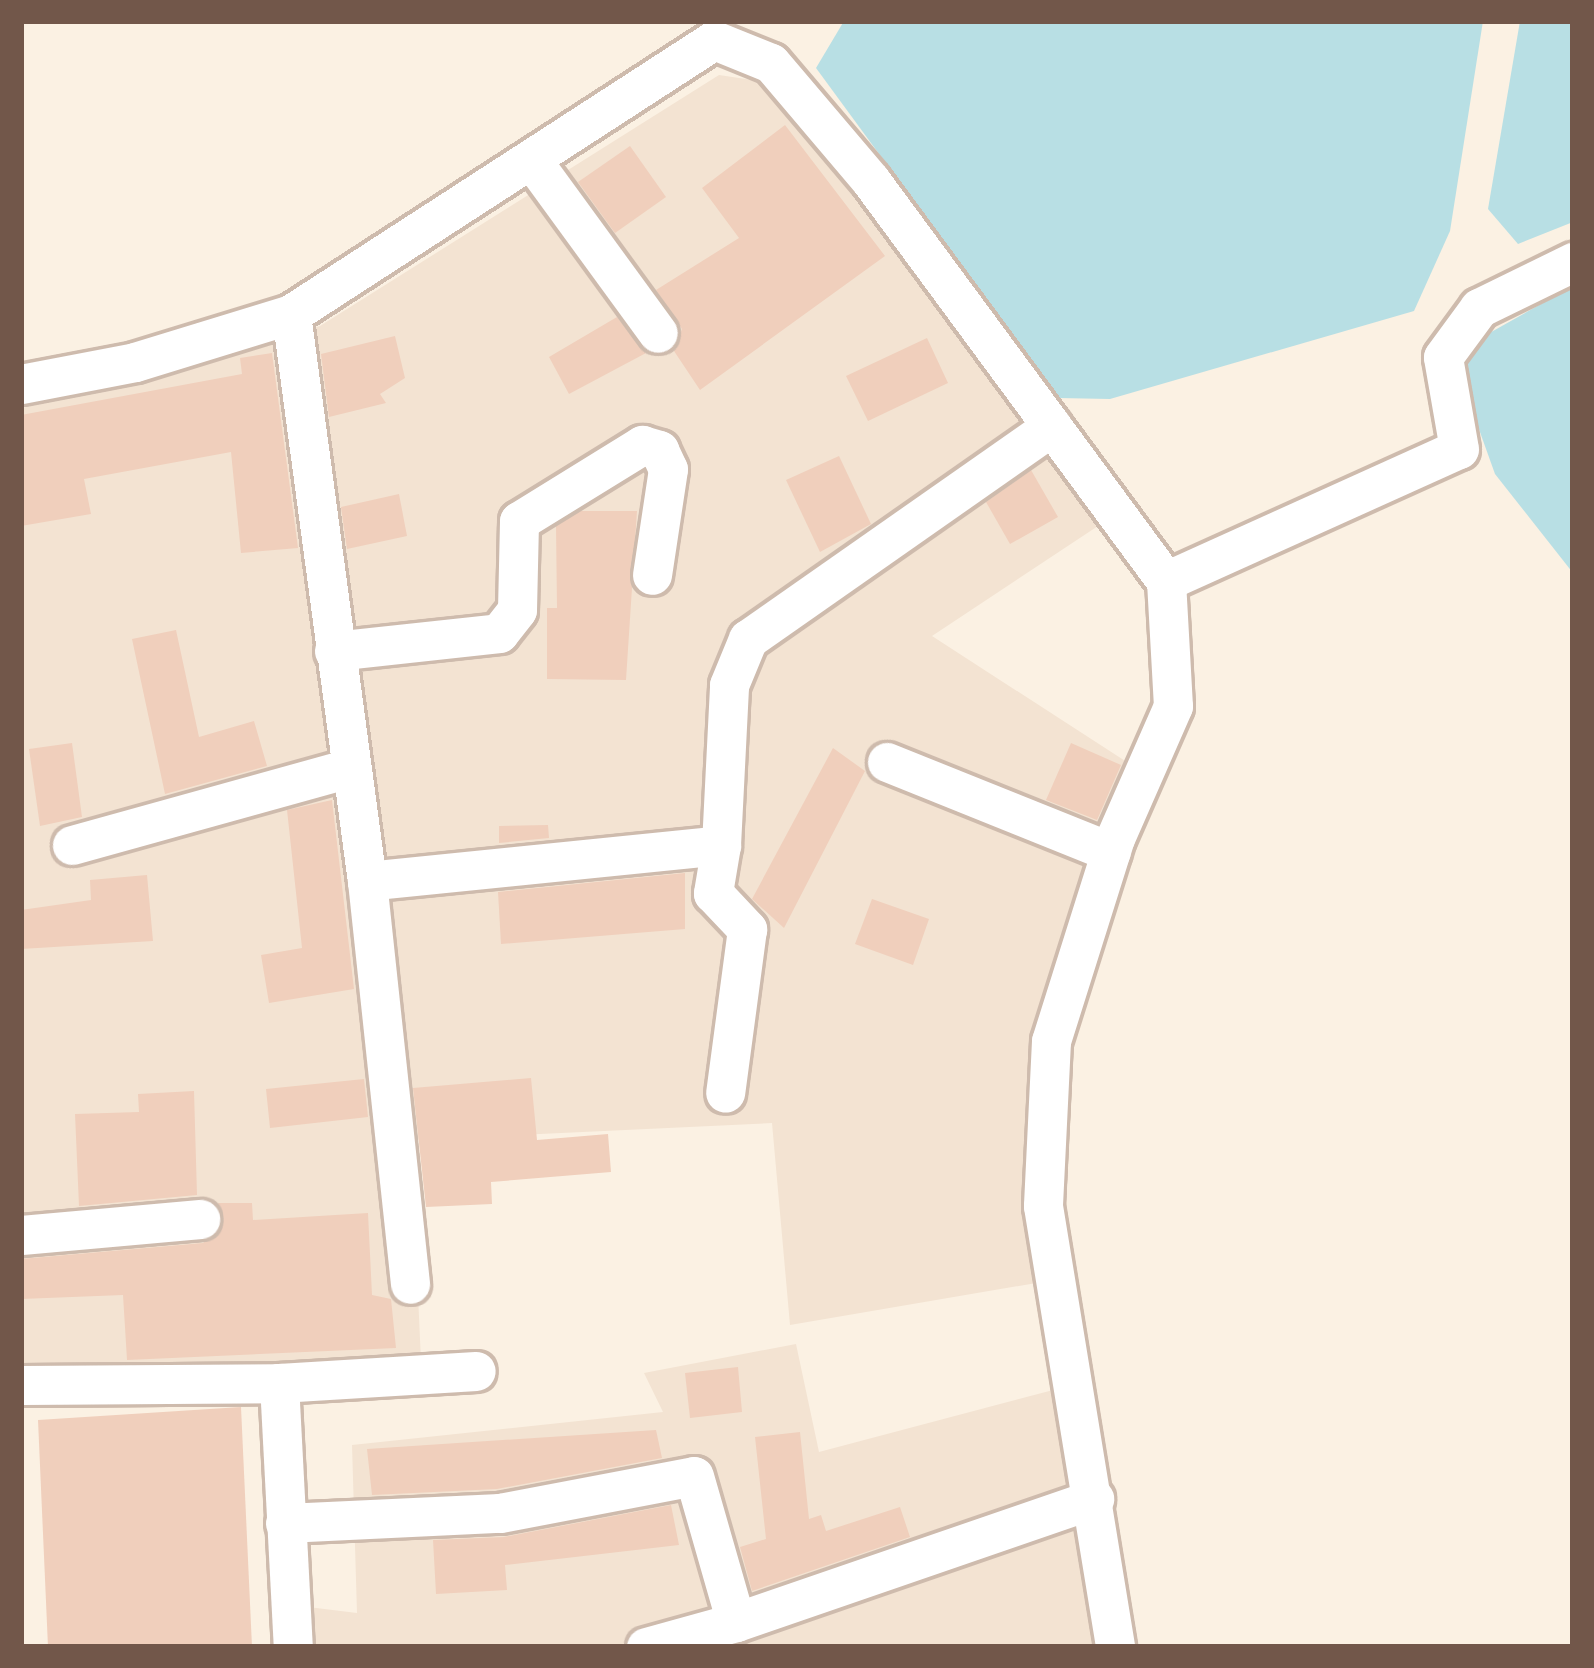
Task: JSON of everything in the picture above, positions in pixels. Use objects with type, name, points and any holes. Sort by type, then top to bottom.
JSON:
[{"type":"street","points":[[21,384],[135,362],[291,314],[714,40],[771,63],[871,181],[1166,581],[1173,706],[1111,852],[1051,1041],[1043,1206],[1115,1647]]},
{"type":"street","points":[[531,159],[658,333]]},
{"type":"street","points":[[1166,581],[1459,449],[1443,357],[1479,308],[1573,262]]},
{"type":"street","points":[[291,314],[367,881],[410,1284]]},
{"type":"street","points":[[724,1093],[747,929],[713,893],[721,845],[730,685],[748,639],[1052,426]]},
{"type":"street","points":[[334,651],[499,634],[517,610],[518,521],[642,445],[659,450],[668,469],[652,574]]},
{"type":"street","points":[[887,762],[1111,852]]},
{"type":"street","points":[[72,845],[350,768]]},
{"type":"street","points":[[367,881],[721,845]]},
{"type":"street","points":[[21,1235],[200,1219]]},
{"type":"street","points":[[21,1384],[278,1383],[476,1371]]},
{"type":"street","points":[[278,1383],[293,1647]]},
{"type":"street","points":[[285,1523],[500,1513],[694,1475],[736,1622]]},
{"type":"street","points":[[646,1647],[736,1622],[1094,1499]]},
{"type":"shaded area","points":[[719,75],[778,84],[1098,526],[932,636],[1136,768],[1031,1039],[1022,1186],[1048,1281],[790,1325],[772,1123],[411,1140],[421,1361],[21,1368],[21,408],[130,386],[320,326]]},
{"type":"shaded area","points":[[796,1344],[819,1452],[1057,1389],[1094,1647],[301,1647],[300,1606],[357,1613],[352,1445],[663,1412],[644,1373]]},
{"type":"water","points":[[844,21],[1483,21],[1450,231],[1414,311],[1110,399],[1058,398],[816,68]]},
{"type":"water","points":[[1520,21],[1573,21],[1573,222],[1518,244],[1488,209]]},
{"type":"water","points":[[1573,286],[1573,573],[1495,474],[1452,354]]},
{"type":"building","points":[[785,125],[885,256],[700,390],[674,351],[682,329],[656,290],[739,238],[702,188]]},
{"type":"building","points":[[630,146],[666,197],[615,233],[578,182]]},
{"type":"building","points":[[617,317],[646,353],[569,394],[549,357]]},
{"type":"building","points":[[395,336],[405,378],[380,394],[386,403],[329,417],[321,354]]},
{"type":"building","points":[[927,338],[948,383],[868,421],[846,376]]},
{"type":"building","points":[[272,353],[298,548],[241,553],[231,452],[84,479],[91,514],[21,526],[21,415],[242,374],[240,358]]},
{"type":"building","points":[[839,456],[871,524],[820,552],[786,480]]},
{"type":"building","points":[[1031,470],[1058,517],[1010,544],[986,502]]},
{"type":"building","points":[[399,494],[407,536],[347,549],[341,507]]},
{"type":"building","points":[[580,511],[637,511],[626,680],[547,679],[547,608],[557,608],[556,526]]},
{"type":"building","points":[[176,630],[199,737],[254,721],[267,766],[165,794],[132,639]]},
{"type":"building","points":[[72,743],[82,817],[40,826],[29,749]]},
{"type":"building","points":[[1071,743],[1121,765],[1097,820],[1046,800]]},
{"type":"building","points":[[833,748],[865,771],[784,928],[752,899]]},
{"type":"building","points":[[332,800],[354,989],[269,1003],[261,955],[302,948],[287,810]]},
{"type":"building","points":[[548,825],[549,838],[499,843],[499,826]]},
{"type":"building","points":[[685,873],[685,929],[501,944],[498,892]]},
{"type":"building","points":[[147,875],[153,941],[21,949],[21,910],[91,900],[90,880]]},
{"type":"building","points":[[872,899],[929,919],[913,965],[855,944]]},
{"type":"building","points":[[531,1078],[537,1140],[608,1134],[611,1172],[491,1182],[492,1204],[426,1207],[413,1088]]},
{"type":"building","points":[[364,1079],[368,1117],[270,1128],[266,1089]]},
{"type":"building","points":[[194,1091],[197,1195],[79,1206],[75,1114],[139,1112],[138,1094]]},
{"type":"building","points":[[218,1203],[252,1203],[253,1220],[368,1213],[372,1295],[391,1299],[396,1348],[127,1360],[123,1295],[21,1299],[21,1259],[203,1243],[222,1228]]},
{"type":"building","points":[[738,1367],[742,1412],[690,1418],[685,1373]]},
{"type":"building","points":[[241,1407],[252,1647],[48,1647],[38,1420]]},
{"type":"building","points":[[656,1430],[662,1458],[497,1489],[372,1495],[367,1449]]},
{"type":"building","points":[[800,1432],[809,1519],[821,1515],[826,1531],[900,1507],[910,1537],[752,1591],[740,1547],[766,1539],[755,1437]]},
{"type":"building","points":[[671,1505],[679,1545],[505,1565],[507,1590],[436,1594],[433,1540],[504,1537]]}]
